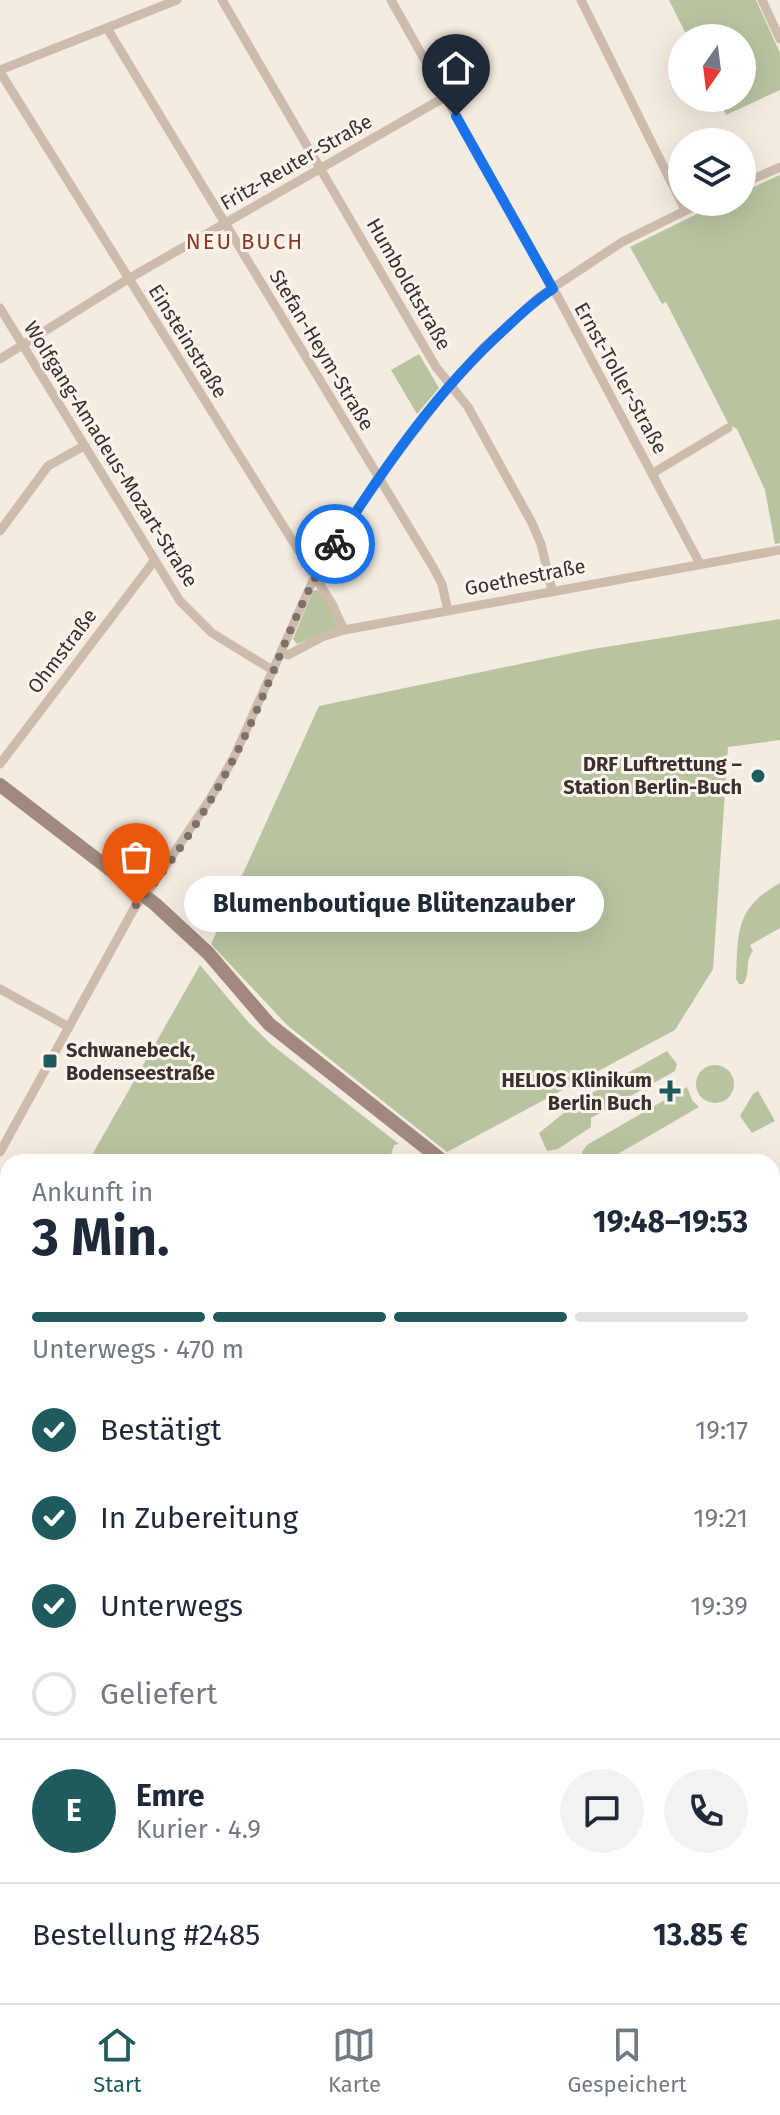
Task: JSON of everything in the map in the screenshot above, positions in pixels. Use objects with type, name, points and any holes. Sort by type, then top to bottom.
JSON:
[{"type":"main road","points":[[2,791],[144,896],[208,953],[269,1024],[434,1154]]},
{"type":"street","points":[[0,71],[177,0]]},
{"type":"street","name":"Humboldtstraße","points":[[222,0],[436,367],[468,407],[532,523],[541,544],[552,590]]},
{"type":"street","name":"Ernst-Toller-Straße","points":[[391,0],[553,289],[700,564]]},
{"type":"street","points":[[581,0],[668,176]]},
{"type":"street","points":[[762,0],[780,39]]},
{"type":"street","name":"Stefan-Heym-Straße","points":[[107,28],[433,567],[442,584],[448,611]]},
{"type":"street","name":"Einsteinstraße","points":[[0,71],[342,621],[344,630]]},
{"type":"street","name":"Fritz-Reuter-Straße","points":[[0,359],[128,279],[445,97]]},
{"type":"street","points":[[756,178],[780,167]]},
{"type":"street","points":[[0,1152],[136,905],[210,799],[243,740],[314,578],[378,478],[450,385],[483,348],[539,297],[622,242],[673,216]]},
{"type":"street","name":"Wolfgang-Amadeus-Mozart-Straße","points":[[0,308],[180,601],[212,633],[274,671]]},
{"type":"street","points":[[653,473],[728,428]]},
{"type":"street","points":[[0,531],[48,466],[84,446]]},
{"type":"street","name":"Goethestraße","points":[[282,653],[288,655],[322,637],[344,630],[780,550]]},
{"type":"street","name":"Ohmstraße","points":[[0,764],[154,561]]},
{"type":"street","points":[[0,989],[69,1027]]},
{"type":"green space","points":[[669,0],[756,0],[780,53],[780,90],[756,101],[756,24],[681,24]]},
{"type":"green space","points":[[780,175],[780,543],[775,544],[765,490],[737,429],[728,423],[666,302],[662,304],[630,247],[693,216],[756,216],[756,186]]},
{"type":"green space","points":[[419,354],[439,388],[417,414],[391,370]]},
{"type":"green space","points":[[317,590],[342,628],[297,644],[293,639],[313,591]]},
{"type":"green space","points":[[780,619],[780,740],[728,747],[713,969],[675,1030],[447,1152],[287,1025],[211,944],[319,706],[587,650]]},
{"type":"green space","points":[[780,883],[780,928],[750,945],[753,951],[747,976],[743,984],[739,984],[736,979],[742,923],[754,902]]},
{"type":"green space","points":[[200,965],[272,1045],[399,1144],[394,1145],[391,1154],[93,1154]]},
{"type":"green space","points":[[667,1051],[677,1064],[675,1071],[591,1118],[591,1127],[558,1149],[547,1151],[539,1133],[581,1099]]},
{"type":"green space","points":[[715,1065],[728,1071],[734,1084],[728,1097],[715,1103],[702,1097],[696,1084],[702,1071]]},
{"type":"green space","points":[[687,1087],[692,1100],[699,1107],[618,1154],[582,1154],[587,1145]]},
{"type":"green space","points":[[758,1091],[775,1121],[752,1133],[740,1116]]},
{"type":"way so far","points":[[136,905],[210,799],[234,757],[309,588],[335,544]]},
{"type":"place","name":"DRF Luftrettung – Station Berlin-Buch","points":[[758,776]]},
{"type":"place","name":"Blumenboutique Blütenzauber","points":[[136,905]]},
{"type":"place","name":"Schwanebeck, Bodenseestraße","points":[[50,1061]]},
{"type":"place","name":"HELIOS Klinikum Berlin Buch","points":[[670,1091]]},
{"type":"district","name":"NEU BUCH","points":[[245,241]]},
{"type":"route","points":[[335,544],[378,478],[450,385],[483,348],[539,297],[553,289],[456,116]]}]
